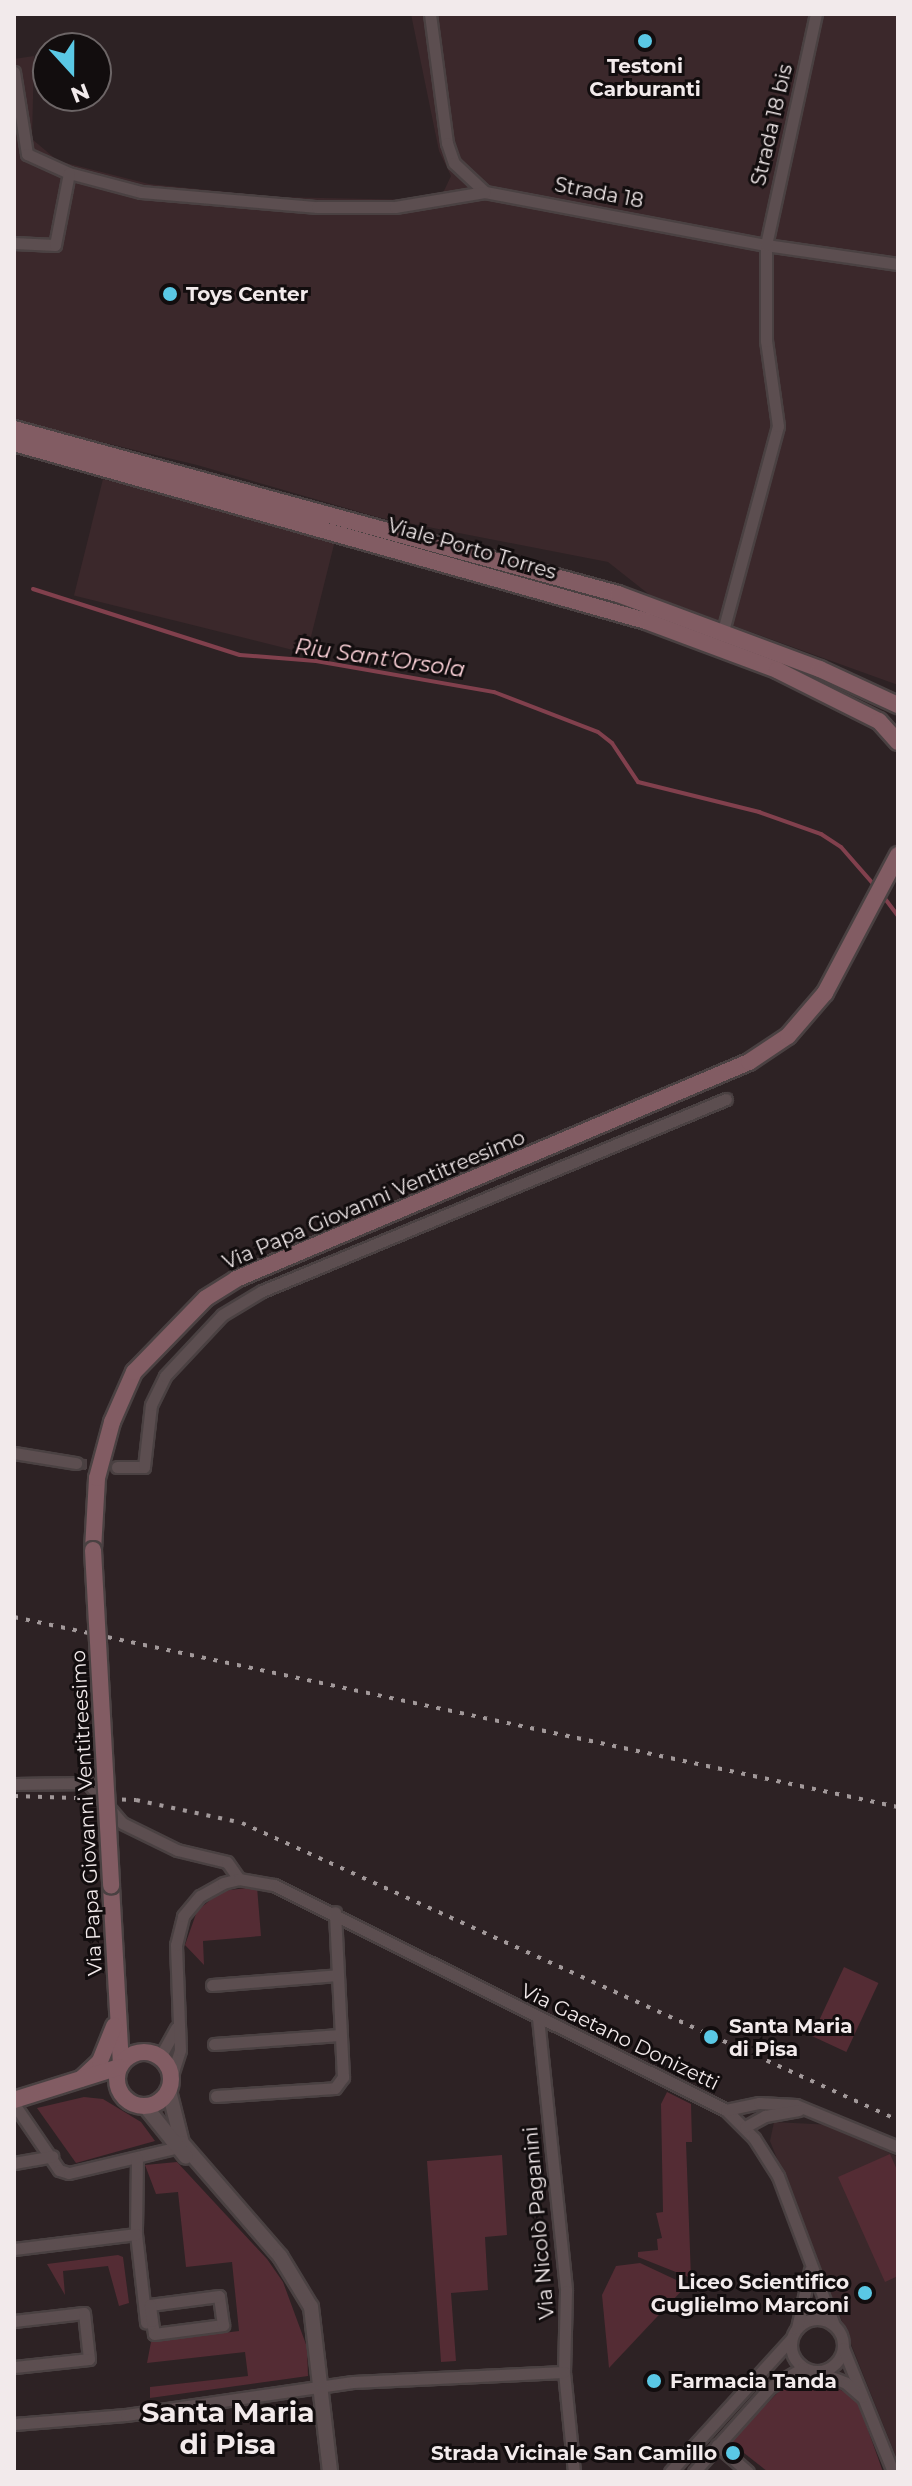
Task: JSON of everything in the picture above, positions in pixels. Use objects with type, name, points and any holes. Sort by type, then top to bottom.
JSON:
[{"type":"main road","name":"Viale Porto Torres","points":[[14,429],[576,582],[723,631],[898,705]]},
{"type":"main road","name":"Viale Porto Torres","points":[[14,443],[646,621],[777,670],[879,721],[898,742]]},
{"type":"main road","name":"Via Papa Giovanni Ventitreesimo","points":[[120,2065],[93,1550],[97,1478],[112,1422],[134,1372],[179,1321],[236,1279],[749,1062],[788,1036],[825,993],[898,855]]},
{"type":"main road","points":[[73,2084],[100,2061],[118,2014],[154,2054],[170,2084],[145,2106],[129,2102],[119,2090],[120,2065]]},
{"type":"main road","points":[[14,2102],[154,2054]]},
{"type":"main road","points":[[73,2084],[119,2090]]},
{"type":"street","points":[[430,14],[447,143],[454,163],[485,192]]},
{"type":"street","name":"Strada 18 bis","points":[[723,631],[778,426],[766,341],[766,245],[816,14]]},
{"type":"street","points":[[14,72],[22,145],[45,164],[141,192],[317,207],[395,207],[485,192]]},
{"type":"street","points":[[14,243],[55,245],[69,173]]},
{"type":"street","name":"Strada 18","points":[[485,192],[766,245],[898,264]]},
{"type":"street","points":[[117,1467],[144,1467],[151,1405],[165,1376],[222,1315],[262,1291],[544,1171],[726,1099]]},
{"type":"street","points":[[542,1149],[544,1171]]},
{"type":"street","points":[[14,1453],[76,1463]]},
{"type":"street","points":[[14,1784],[88,1783],[122,1823],[177,1850],[227,1862],[239,1879],[200,1896],[177,1930],[180,2050],[170,2084],[176,2132],[208,2176],[296,2279],[311,2307],[330,2472]]},
{"type":"street","name":"Via Gaetano Donizetti","points":[[239,1879],[274,1885],[335,1912],[538,2018],[726,2110],[745,2127],[778,2176],[810,2270],[893,2472]]},
{"type":"street","points":[[216,2096],[335,2088],[343,2077],[335,1912]]},
{"type":"street","points":[[212,1985],[338,1975]]},
{"type":"street","name":"Via Nicolò Paganini","points":[[538,2018],[566,2291],[564,2372],[574,2472]]},
{"type":"street","points":[[154,2054],[179,2020]]},
{"type":"street","points":[[214,2044],[340,2035]]},
{"type":"street","points":[[14,2102],[59,2170],[69,2173],[175,2148]]},
{"type":"street","points":[[726,2110],[781,2103],[811,2110],[898,2147]]},
{"type":"street","points":[[145,2106],[175,2148],[208,2176]]},
{"type":"street","points":[[745,2127],[765,2116],[811,2110]]},
{"type":"street","points":[[14,2163],[52,2156]]},
{"type":"street","points":[[137,2158],[136,2234],[146,2322],[152,2321]]},
{"type":"street","points":[[14,2249],[136,2234]]},
{"type":"street","points":[[670,2472],[791,2339],[797,2328],[810,2270]]},
{"type":"street","points":[[219,2296],[223,2325],[154,2334],[152,2321],[150,2305],[219,2296]]},
{"type":"street","points":[[14,2321],[84,2313],[89,2359],[14,2367]]},
{"type":"street","points":[[797,2328],[819,2319],[834,2325]]},
{"type":"street","points":[[791,2339],[792,2356],[803,2368],[846,2383],[865,2400]]},
{"type":"street","points":[[818,2372],[839,2359],[843,2348]]},
{"type":"street","points":[[694,2472],[770,2387],[803,2368]]},
{"type":"street","points":[[14,2424],[322,2390],[353,2382],[564,2372]]},
{"type":"street","points":[[717,2445],[748,2472]]},
{"type":"shaded area","points":[[411,14],[898,14],[898,685],[651,596],[608,562],[377,517],[197,465],[14,421],[14,59],[32,56],[32,139],[58,161],[149,184],[275,197],[418,200],[441,197],[451,176],[439,151]]},
{"type":"shaded area","points":[[103,479],[336,537],[307,653],[74,595]]},
{"type":"shaded area","points":[[257,1887],[261,1936],[203,1941],[204,1965],[185,1945],[197,1911],[221,1891]]},
{"type":"shaded area","points":[[844,1967],[878,1983],[846,2052],[812,2036]]},
{"type":"shaded area","points":[[667,2092],[691,2104],[692,2142],[686,2142],[691,2278],[638,2257],[638,2252],[658,2250],[657,2239],[662,2238],[656,2213],[663,2212],[661,2104]]},
{"type":"shaded area","points":[[84,2097],[103,2099],[141,2122],[155,2141],[76,2163],[37,2108]]},
{"type":"shaded area","name":"Liceo Scientifico Guglielmo Marconi","points":[[774,2122],[833,2125],[898,2157],[898,2462],[770,2141]]},
{"type":"shaded area","points":[[890,2154],[898,2172],[898,2276],[885,2282],[838,2177]]},
{"type":"shaded area","points":[[502,2155],[507,2235],[485,2237],[488,2290],[451,2293],[456,2361],[441,2362],[427,2161]]},
{"type":"shaded area","points":[[177,2162],[267,2259],[283,2282],[307,2347],[308,2376],[150,2398],[150,2387],[248,2376],[245,2352],[147,2363],[151,2342],[239,2331],[232,2262],[186,2267],[178,2192],[156,2194],[145,2165]]},
{"type":"shaded area","points":[[118,2255],[123,2257],[129,2303],[119,2306],[108,2266],[63,2271],[65,2295],[47,2264]]},
{"type":"shaded area","points":[[640,2263],[687,2285],[609,2368],[602,2295],[616,2266]]},
{"type":"shaded area","points":[[819,2378],[857,2399],[883,2472],[768,2472],[730,2442],[786,2384]]},
{"type":"waterway","name":"Riu Sant'Orsola","points":[[33,589],[240,655],[316,661],[494,692],[598,732],[612,743],[638,782],[759,812],[821,834],[841,847],[875,886]]},
{"type":"waterway","name":"Riu Sant'Orsola","points":[[883,896],[898,916]]},
{"type":"tunnel","points":[[76,1463],[107,1466]]},
{"type":"railway","points":[[14,1617],[898,1807]]},
{"type":"railway","points":[[14,1796],[136,1800],[242,1823],[898,2120]]},
{"type":"place","name":"Testoni Carburanti","points":[[645,41]]},
{"type":"place","name":"Toys Center","points":[[170,294]]},
{"type":"place","name":"Santa Maria di Pisa","points":[[711,2037]]},
{"type":"place","name":"Liceo Scientifico Guglielmo Marconi","points":[[865,2293]]},
{"type":"place","name":"Farmacia Tanda","points":[[654,2381]]},
{"type":"place","name":"Strada Vicinale San Camillo","points":[[733,2453]]},
{"type":"district","name":"Santa Maria di Pisa","points":[[228,2428]]}]
